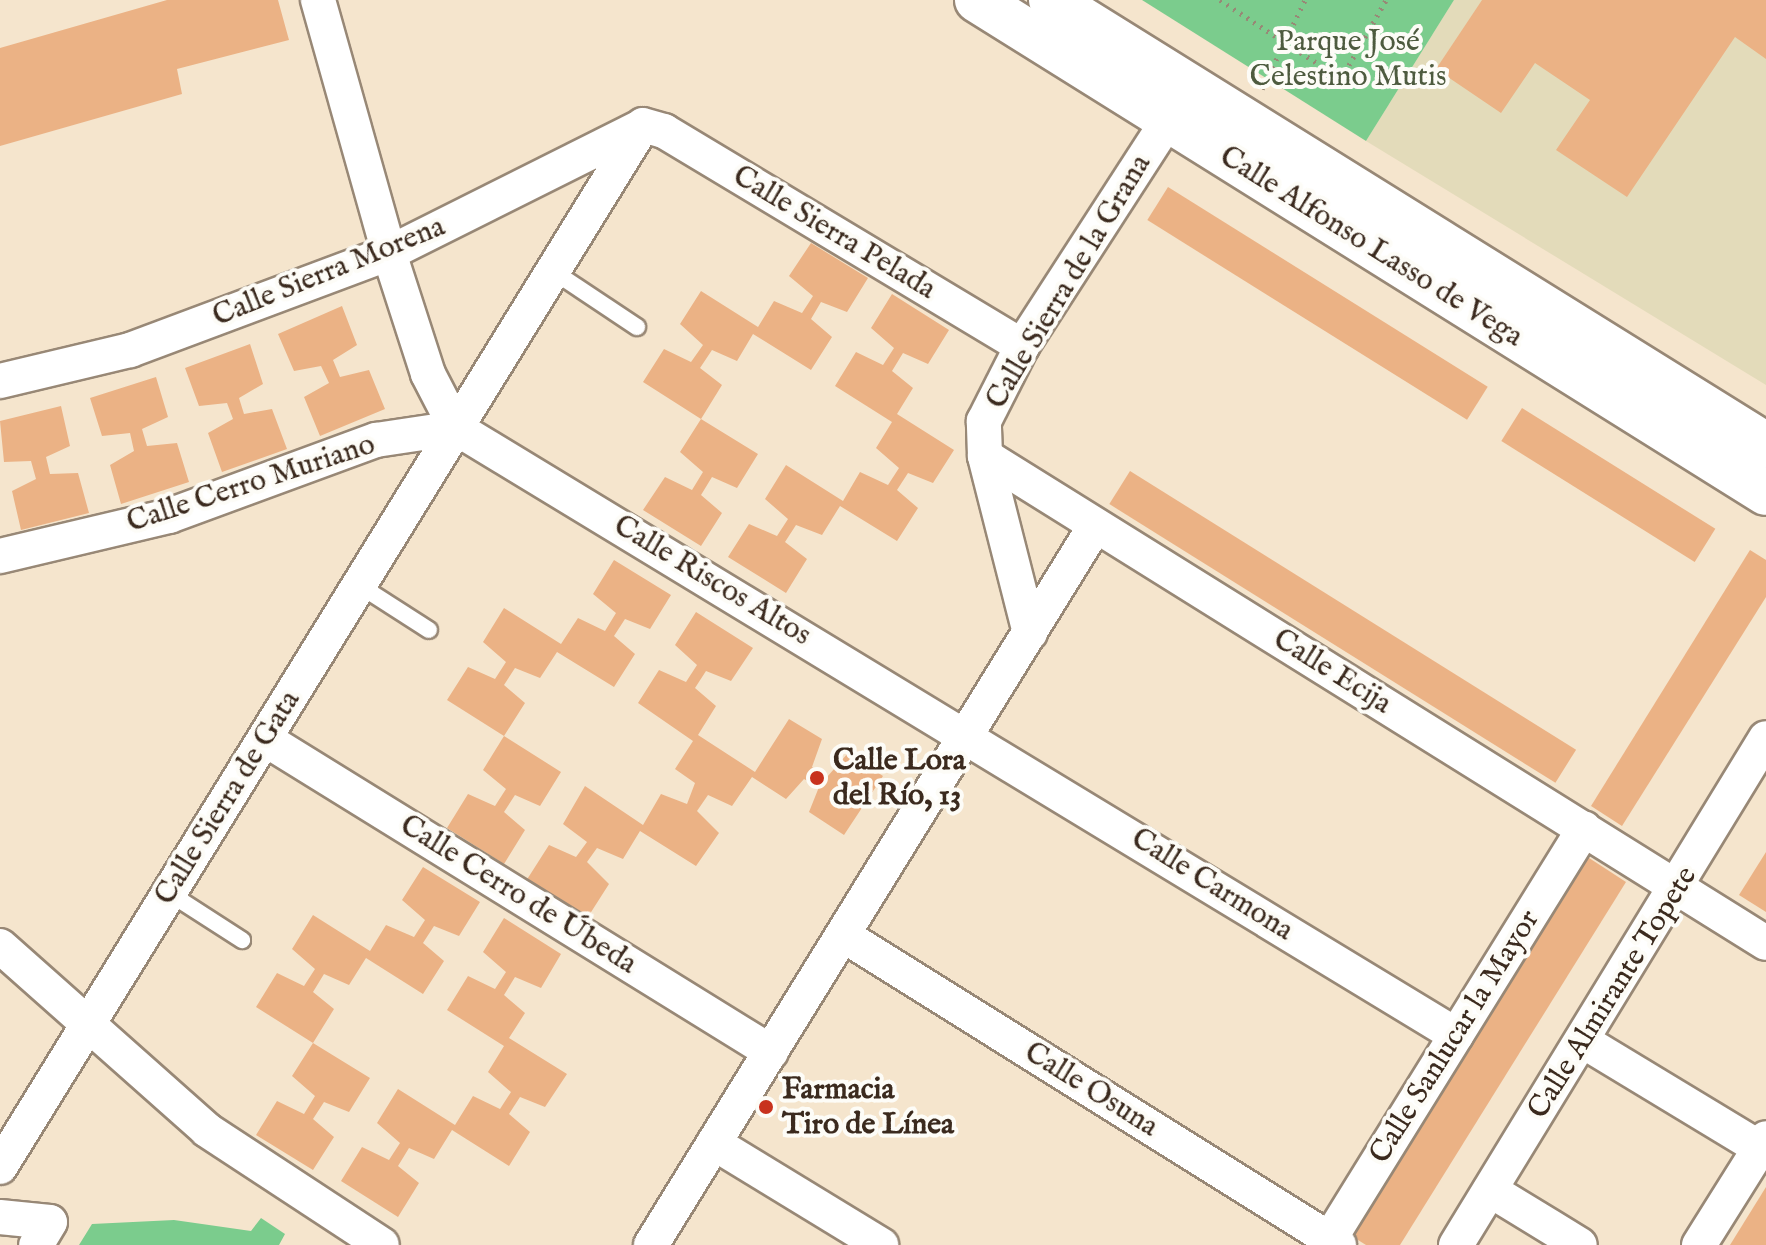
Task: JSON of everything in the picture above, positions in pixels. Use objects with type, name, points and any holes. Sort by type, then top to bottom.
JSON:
[{"type":"main road","name":"Calle Alfonso Lasso de Vega","points":[[977,0],[1179,104],[1766,445]]},
{"type":"main road","name":"Calle Alfonso Lasso de Vega","points":[[1051,0],[1179,104],[1766,493]]},
{"type":"street","points":[[318,0],[389,253],[428,374],[456,428]]},
{"type":"street","name":"Calle Sierra de la Grana","points":[[1030,633],[985,456],[984,421],[1022,346],[1179,104]]},
{"type":"street","name":"Calle Sierra Morena","points":[[0,381],[130,350],[389,253],[643,125]]},
{"type":"street","name":"Calle Sierra Pelada","points":[[643,125],[678,139],[1022,346]]},
{"type":"street","name":"Calle Sierra de Gata","points":[[0,1167],[643,125]]},
{"type":"street","name":"Calle Cerro Muriano","points":[[0,556],[169,516],[376,440],[456,428]]},
{"type":"street","name":"Calle Riscos Altos","points":[[456,428],[968,733]]},
{"type":"street","name":"Calle Ecija","points":[[985,456],[1766,943]]},
{"type":"street","points":[[651,1245],[1095,526]]},
{"type":"street","name":"Calle Carmona","points":[[968,733],[1456,1035]]},
{"type":"street","name":"Calle Almirante Topete","points":[[1456,1245],[1677,890],[1766,738]]},
{"type":"street","name":"Calle Cerro de Úbeda","points":[[265,739],[771,1052]]},
{"type":"street","name":"Calle Sanlucar la Mayor","points":[[1332,1243],[1584,829]]},
{"type":"street","name":"Calle Osuna","points":[[843,935],[1332,1243]]},
{"type":"street","points":[[0,946],[86,1027],[207,1130],[382,1245]]},
{"type":"street","points":[[1583,1041],[1763,1143],[1699,1245]]},
{"type":"street","points":[[714,1143],[881,1245]]},
{"type":"street","points":[[1490,1190],[1580,1245]]},
{"type":"street","points":[[0,1217],[50,1222],[36,1245]]},
{"type":"lane","points":[[553,271],[637,327]]},
{"type":"lane","points":[[359,585],[429,630]]},
{"type":"lane","points":[[169,893],[242,940]]},
{"type":"path","points":[[1220,0],[1341,79],[1386,0]]},
{"type":"path","points":[[1255,100],[1287,44],[1305,0]]},
{"type":"shaded area","points":[[1454,0],[1766,0],[1766,385],[1366,141]]},
{"type":"green space","name":"Parque José Celestino Mutis","points":[[1142,0],[1454,0],[1366,141]]},
{"type":"green space","points":[[261,1218],[285,1234],[279,1245],[79,1245],[92,1224],[174,1220],[251,1231]]},
{"type":"building","points":[[167,0],[278,0],[289,40],[177,69],[182,94],[0,146],[0,48]]},
{"type":"building","points":[[1482,0],[1766,0],[1766,59],[1735,37],[1627,197],[1556,150],[1590,100],[1535,63],[1501,113],[1436,69]]},
{"type":"building","points":[[1168,187],[1488,387],[1467,420],[1147,220]]},
{"type":"building","points":[[811,243],[868,278],[847,312],[821,302],[811,319],[832,337],[811,370],[753,334],[737,361],[712,350],[700,368],[722,385],[701,419],[643,382],[664,349],[691,362],[703,345],[680,324],[701,291],[758,327],[774,301],[802,313],[813,296],[789,276]]},
{"type":"building","points":[[892,294],[949,330],[928,364],[903,353],[892,371],[913,388],[897,414],[954,450],[933,483],[908,473],[897,490],[918,508],[897,541],[840,506],[822,535],[796,525],[785,542],[807,559],[786,593],[728,557],[749,524],[777,536],[788,519],[765,499],[786,465],[843,501],[860,472],[888,485],[899,468],[876,448],[892,422],[835,386],[856,352],[883,365],[894,348],[871,328]]},
{"type":"building","points":[[342,306],[357,345],[333,360],[340,377],[369,370],[385,409],[320,436],[304,397],[329,383],[321,366],[294,371],[278,334]]},
{"type":"building","points":[[250,344],[263,384],[239,398],[244,414],[272,409],[287,449],[222,472],[208,433],[233,419],[227,403],[199,406],[185,368]]},
{"type":"building","points":[[156,377],[168,417],[142,429],[147,446],[177,443],[189,482],[121,504],[110,465],[134,451],[130,433],[102,436],[90,398]]},
{"type":"building","points":[[61,406],[70,446],[46,457],[50,474],[78,473],[89,513],[21,530],[12,491],[36,479],[31,461],[4,462],[0,421]]},
{"type":"building","points":[[1522,408],[1715,529],[1695,562],[1501,441]]},
{"type":"building","points":[[701,419],[758,454],[737,488],[712,477],[701,495],[722,513],[701,546],[643,510],[665,477],[692,490],[703,472],[680,452]]},
{"type":"building","points":[[1130,471],[1576,750],[1555,783],[1109,504]]},
{"type":"building","points":[[1750,550],[1766,560],[1766,597],[1622,826],[1591,806]]},
{"type":"building","points":[[614,560],[671,595],[650,629],[625,619],[614,636],[635,654],[614,687],[557,652],[540,678],[515,668],[504,685],[525,703],[504,736],[447,700],[468,667],[495,679],[506,662],[483,642],[504,608],[561,644],[578,618],[605,631],[616,613],[593,594]]},
{"type":"building","points":[[696,612],[753,648],[731,681],[706,671],[695,688],[716,706],[698,735],[755,772],[789,719],[822,739],[812,767],[827,777],[848,753],[883,776],[844,835],[809,812],[819,787],[804,779],[786,799],[752,777],[732,806],[708,795],[697,811],[719,833],[696,866],[640,831],[623,859],[597,848],[587,862],[609,884],[586,920],[526,881],[549,845],[576,857],[587,842],[563,824],[585,786],[643,825],[661,794],[687,804],[695,783],[675,769],[693,741],[638,703],[659,670],[686,682],[697,665],[675,645]]},
{"type":"building","points":[[504,736],[561,772],[540,806],[515,795],[504,812],[525,830],[504,864],[447,828],[468,794],[495,806],[506,789],[483,770]]},
{"type":"building","points":[[1766,852],[1766,912],[1739,895]]},
{"type":"building","points":[[1586,856],[1626,882],[1400,1245],[1366,1245],[1350,1235]]},
{"type":"building","points":[[423,867],[480,902],[459,936],[434,926],[423,943],[444,961],[423,994],[366,958],[349,985],[324,974],[313,992],[334,1009],[313,1043],[256,1007],[277,973],[304,986],[315,969],[292,949],[313,915],[370,951],[386,925],[414,937],[425,920],[402,900]]},
{"type":"building","points":[[504,918],[561,954],[541,988],[515,977],[504,995],[525,1013],[509,1038],[567,1074],[545,1107],[520,1097],[509,1114],[530,1132],[509,1166],[452,1130],[434,1159],[409,1148],[398,1166],[419,1183],[398,1217],[341,1181],[362,1147],[389,1160],[400,1143],[377,1123],[398,1089],[455,1125],[473,1096],[500,1109],[511,1092],[488,1072],[504,1046],[447,1010],[468,976],[495,989],[506,972],[483,952]]},
{"type":"building","points":[[313,1043],[370,1078],[349,1112],[324,1102],[313,1119],[334,1137],[313,1170],[256,1135],[277,1101],[304,1114],[315,1096],[292,1076]]},
{"type":"building","points":[[1766,1187],[1766,1245],[1730,1245]]},
{"type":"place","name":"Calle Lora del Río, 13","points":[[817,778]]},
{"type":"place","name":"Farmacia Tiro de Línea","points":[[766,1107]]}]
